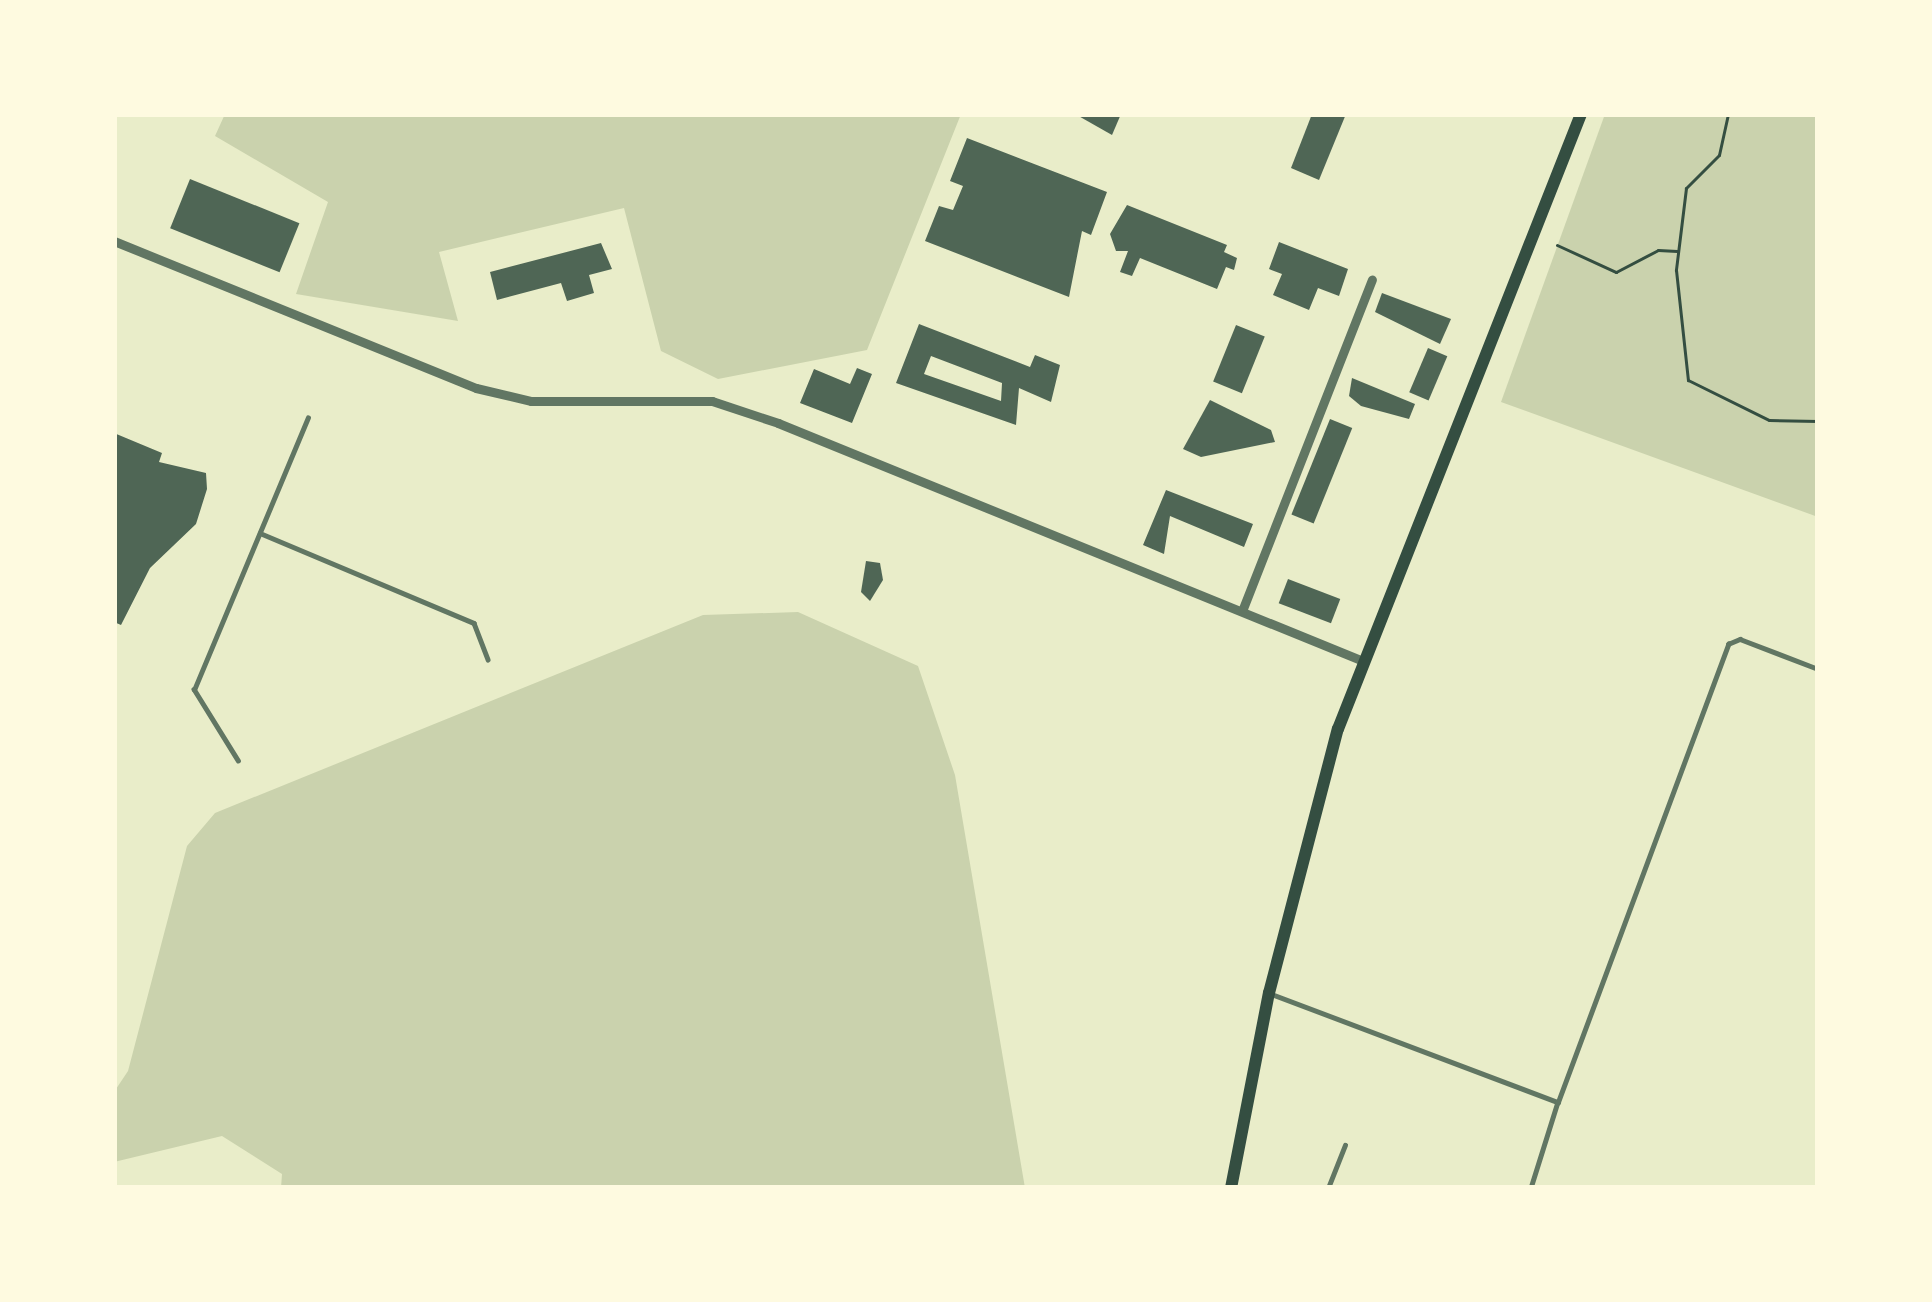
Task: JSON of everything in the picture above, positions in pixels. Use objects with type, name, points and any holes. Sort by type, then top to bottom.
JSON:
[{"type":"main road","points":[[1231,1188],[1269,993],[1364,661],[1581,114]]},
{"type":"street","points":[[114,241],[476,388],[531,401],[712,401],[778,423],[1364,661]]},
{"type":"street","points":[[1242,611],[1372,280]]},
{"type":"lane","points":[[238,761],[194,690],[308,418]]},
{"type":"lane","points":[[260,533],[474,622],[488,659]]},
{"type":"lane","points":[[1531,1188],[1558,1102],[1728,644],[1740,639],[1818,668]]},
{"type":"lane","points":[[1269,993],[1558,1102]]},
{"type":"lane","points":[[1328,1188],[1345,1145]]},
{"type":"path","points":[[1728,114],[1719,155],[1685,188],[1678,251],[1688,380],[1769,420],[1818,421]]},
{"type":"path","points":[[1558,244],[1616,272],[1658,250],[1678,251]]},
{"type":"green space","points":[[225,114],[961,114],[867,350],[718,379],[661,351],[624,208],[439,252],[458,321],[296,294],[328,202],[215,136]]},
{"type":"green space","points":[[1605,114],[1818,114],[1818,517],[1501,402]]},
{"type":"green space","points":[[798,612],[918,666],[955,775],[1025,1188],[281,1188],[282,1174],[222,1136],[114,1162],[114,1092],[128,1071],[187,846],[215,813],[703,615]]},
{"type":"building","points":[[1075,114],[1121,114],[1112,135]]},
{"type":"building","points":[[1312,114],[1346,114],[1319,180],[1291,168]]},
{"type":"building","points":[[967,138],[1107,192],[1091,235],[1082,231],[1069,297],[925,241],[939,206],[953,210],[963,186],[950,181]]},
{"type":"building","points":[[190,179],[299,223],[280,272],[170,228]]},
{"type":"building","points":[[1127,205],[1227,245],[1224,252],[1237,258],[1234,270],[1226,267],[1217,289],[1140,258],[1132,276],[1120,272],[1128,251],[1116,251],[1110,234]]},
{"type":"building","points":[[1279,242],[1348,269],[1339,296],[1318,288],[1309,310],[1273,295],[1282,274],[1269,269]]},
{"type":"building","points":[[601,243],[612,269],[589,275],[594,293],[567,301],[561,283],[497,300],[490,272]]},
{"type":"building","points":[[1382,293],[1451,319],[1440,344],[1375,312]]},
{"type":"building","points":[[919,324],[1030,367],[1035,355],[1060,365],[1051,402],[1019,388],[1016,425],[896,383]],"holes":[[[931,356],[1002,383],[1001,401],[924,374]]]},
{"type":"building","points":[[1236,325],[1265,337],[1242,393],[1213,382]]},
{"type":"building","points":[[1428,348],[1447,356],[1429,400],[1409,392]]},
{"type":"building","points":[[857,368],[872,374],[852,423],[800,403],[814,369],[850,384]]},
{"type":"building","points":[[1352,378],[1415,404],[1409,419],[1361,406],[1349,396]]},
{"type":"building","points":[[1210,400],[1271,430],[1275,442],[1201,457],[1183,449]]},
{"type":"building","points":[[1330,419],[1352,428],[1314,523],[1291,514]]},
{"type":"building","points":[[114,433],[162,453],[159,462],[206,473],[207,489],[196,524],[150,568],[121,625],[114,622]]},
{"type":"building","points":[[1166,490],[1253,524],[1244,547],[1170,516],[1164,554],[1143,545]]},
{"type":"building","points":[[866,561],[880,563],[883,580],[870,601],[861,592]]},
{"type":"building","points":[[1288,579],[1340,599],[1331,623],[1279,603]]}]
